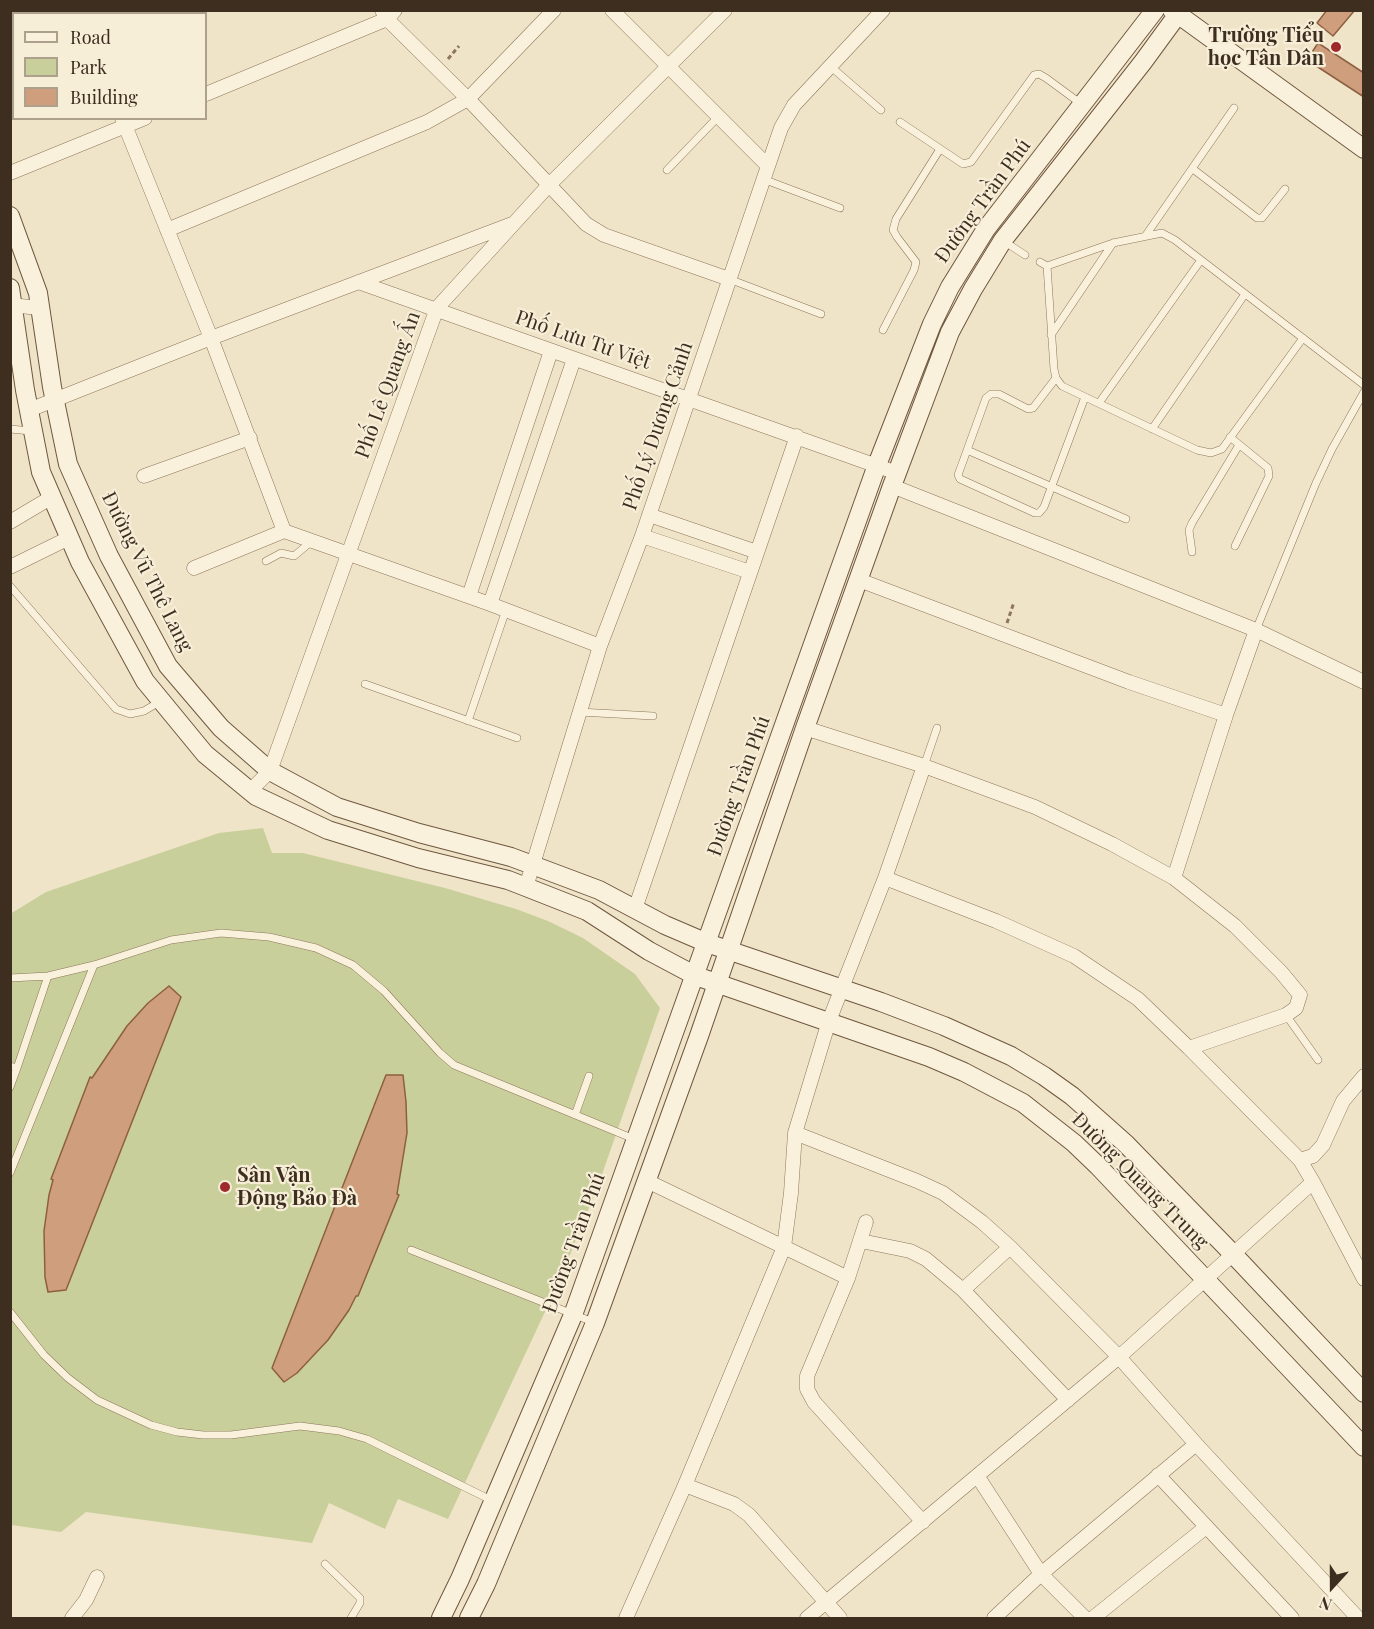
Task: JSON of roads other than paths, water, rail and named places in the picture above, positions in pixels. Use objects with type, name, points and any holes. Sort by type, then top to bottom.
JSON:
[{"type":"main road","name":"Đường Trần Phú","points":[[441,1618],[494,1502],[573,1315],[877,465],[932,324],[950,287],[986,228],[1155,10]]},
{"type":"main road","name":"Đường Trần Phú","points":[[469,1618],[486,1584],[595,1323],[718,984],[805,728],[894,479],[950,332],[1002,240],[1177,12]]},
{"type":"main road","points":[[1177,12],[1364,149]]},
{"type":"main road","name":"Đường Vũ Thê Lang","points":[[10,216],[38,293],[68,464],[108,556],[168,666],[221,728],[270,771],[338,807],[533,865],[599,890],[665,925],[707,943]]},
{"type":"main road","points":[[11,300],[41,472],[80,562],[145,681],[205,754],[256,796],[328,830],[418,858],[526,886],[587,911],[650,951],[696,976]]},
{"type":"main road","name":"Đường Quang Trung","points":[[707,943],[841,988],[980,1041],[1044,1076],[1072,1096],[1126,1144],[1233,1253],[1364,1393]]},
{"type":"main road","name":"Đường Quang Trung","points":[[696,976],[938,1061],[1023,1103],[1090,1158],[1364,1447]]},
{"type":"street","points":[[167,230],[427,122],[468,99],[554,10]]},
{"type":"street","points":[[612,10],[718,117],[765,172]]},
{"type":"street","name":"Phố Lê Quang Ấn","points":[[250,791],[270,771],[437,308],[548,186],[725,10]]},
{"type":"street","name":"Phố Lý Dương Cảnh","points":[[526,886],[600,646],[642,536],[781,128],[794,105],[883,10]]},
{"type":"street","points":[[207,94],[388,13],[439,70],[586,224],[604,235],[729,279]]},
{"type":"street","points":[[10,173],[124,123],[211,338],[284,531]]},
{"type":"street","points":[[29,410],[211,338],[514,224]]},
{"type":"street","name":"Phố Lưu Tư Việt","points":[[358,282],[877,465],[894,479],[1256,630],[1364,682]]},
{"type":"street","points":[[11,300],[40,308]]},
{"type":"street","points":[[469,596],[551,351]]},
{"type":"street","points":[[490,604],[574,359]]},
{"type":"street","points":[[635,909],[797,436]]},
{"type":"street","points":[[144,476],[250,438]]},
{"type":"street","points":[[10,522],[52,496]]},
{"type":"street","points":[[649,515],[757,552]]},
{"type":"street","points":[[194,568],[284,531],[469,596],[600,646]]},
{"type":"street","points":[[642,536],[750,572]]},
{"type":"street","points":[[10,567],[69,537]]},
{"type":"street","points":[[859,580],[1129,682],[1226,715]]},
{"type":"street","points":[[1174,878],[1256,630]]},
{"type":"street","points":[[805,728],[924,766],[1035,807],[1112,844],[1174,878],[1235,926],[1293,984],[1300,995],[1296,1008],[1286,1015],[1189,1048]]},
{"type":"street","points":[[626,1618],[685,1485],[784,1247],[795,1133],[829,1022],[885,878],[924,766]]},
{"type":"street","points":[[885,878],[996,921],[1074,956],[1138,999],[1300,1160],[1363,1276]]},
{"type":"street","points":[[1300,1160],[1313,1156],[1323,1145],[1343,1101],[1364,1076]]},
{"type":"street","points":[[795,1133],[917,1181],[943,1193],[964,1207],[1010,1247],[1119,1357],[1196,1444],[1359,1618]]},
{"type":"street","points":[[647,1181],[848,1278]]},
{"type":"street","points":[[807,1618],[1119,1357],[1313,1182]]},
{"type":"street","points":[[866,1222],[848,1278],[807,1376],[807,1389],[814,1402],[923,1522]]},
{"type":"street","points":[[861,1240],[910,1251],[926,1258],[963,1290],[1068,1400]]},
{"type":"street","points":[[963,1290],[1010,1247]]},
{"type":"street","points":[[994,1618],[1041,1574],[1196,1444]]},
{"type":"street","points":[[1158,1475],[1292,1618]]},
{"type":"street","points":[[978,1477],[1041,1574],[1085,1618]]},
{"type":"street","points":[[685,1485],[742,1509],[840,1618]]},
{"type":"street","points":[[1093,1618],[1206,1527]]},
{"type":"street","points":[[72,1618],[86,1600],[97,1577]]},
{"type":"lane","points":[[830,66],[881,110]]},
{"type":"lane","points":[[900,122],[963,164],[971,162],[1034,75],[1039,74],[1046,78],[1083,104]]},
{"type":"lane","points":[[1146,235],[1234,108]]},
{"type":"lane","points":[[667,170],[718,117]]},
{"type":"lane","points":[[883,330],[916,262],[897,237],[894,230],[896,219],[940,149]]},
{"type":"lane","points":[[1193,170],[1257,218],[1262,218],[1285,189]]},
{"type":"lane","points":[[765,172],[840,208]]},
{"type":"lane","points":[[986,228],[1025,255]]},
{"type":"lane","points":[[1040,262],[1047,266],[1113,243],[1162,233],[1175,240],[1364,385]]},
{"type":"lane","points":[[1051,335],[1113,243]]},
{"type":"lane","points":[[1099,403],[1201,260]]},
{"type":"lane","points":[[1047,266],[1056,378],[1062,386],[1197,450],[1210,453],[1222,449],[1303,338]]},
{"type":"lane","points":[[729,279],[821,314]]},
{"type":"lane","points":[[1152,429],[1245,294]]},
{"type":"lane","points":[[1056,378],[1033,408],[1028,409],[999,394],[992,393],[986,398],[958,475],[960,479],[1039,513],[1044,507],[1085,397]]},
{"type":"lane","points":[[1256,630],[1316,483],[1364,392]]},
{"type":"lane","points":[[10,429],[33,431]]},
{"type":"lane","points":[[1230,437],[1268,468],[1269,476],[1235,546]]},
{"type":"lane","points":[[1192,552],[1189,530],[1192,523],[1239,445]]},
{"type":"lane","points":[[967,450],[1126,519]]},
{"type":"lane","points":[[266,561],[281,553],[294,556],[312,541]]},
{"type":"lane","points":[[10,586],[116,709],[130,714],[144,711],[161,701]]},
{"type":"lane","points":[[468,721],[506,610]]},
{"type":"lane","points":[[365,684],[517,738]]},
{"type":"lane","points":[[579,711],[653,716]]},
{"type":"lane","points":[[924,766],[937,728]]},
{"type":"lane","points":[[10,978],[48,975],[94,965],[171,940],[220,933],[269,937],[316,948],[353,965],[369,978],[454,1065],[636,1140]]},
{"type":"lane","points":[[10,1173],[94,965]]},
{"type":"lane","points":[[10,1086],[14,1067],[48,975]]},
{"type":"lane","points":[[1286,1015],[1318,1060]]},
{"type":"lane","points":[[574,1115],[589,1076]]},
{"type":"lane","points":[[411,1250],[595,1323]]},
{"type":"lane","points":[[10,1312],[44,1355],[68,1378],[97,1400],[152,1425],[177,1432],[203,1435],[231,1435],[300,1426],[339,1431],[367,1438],[494,1502]]},
{"type":"lane","points":[[325,1564],[360,1598],[360,1603],[351,1618]]},
{"type":"place","name":"Trường Tiểu học Tân Dân","points":[[1336,47]]},
{"type":"place","name":"Sân Vận Động Bảo Đà","points":[[225,1187]]}]
